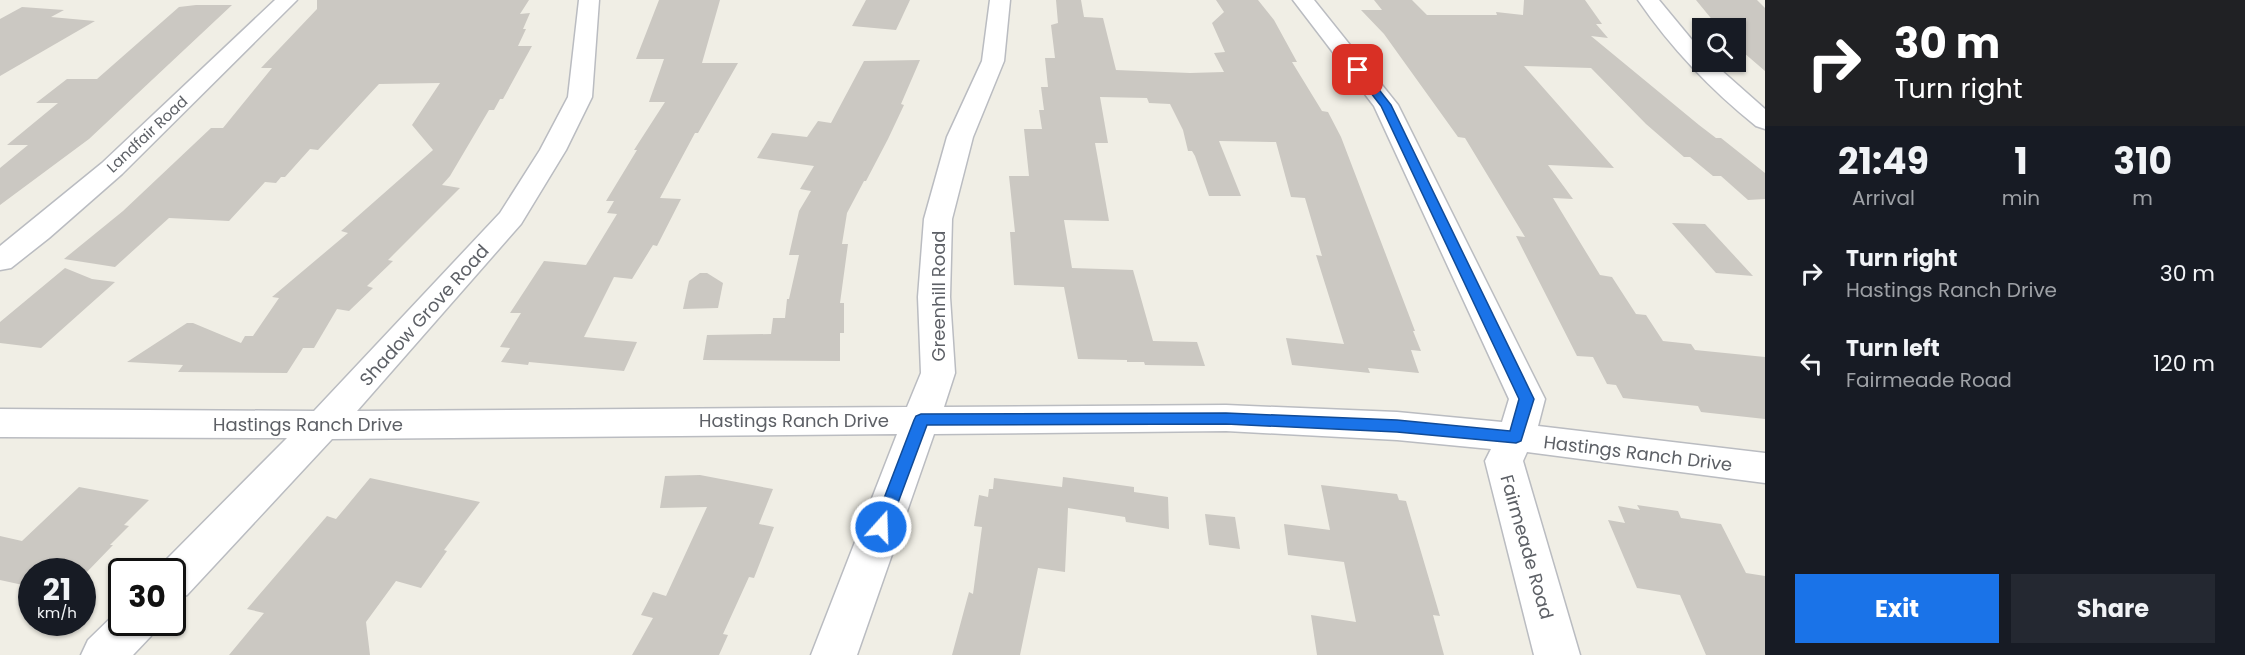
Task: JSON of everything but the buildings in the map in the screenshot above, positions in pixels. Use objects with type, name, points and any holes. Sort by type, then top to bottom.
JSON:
[{"type":"street","name":"Landfair Road","points":[[0,261],[32,237],[148,136],[287,0]]},
{"type":"street","name":"Shadow Grove Road","points":[[186,567],[323,425],[511,218],[553,150],[580,97],[589,0]]},
{"type":"street","name":"Greenhill Road","points":[[834,655],[938,373],[934,297],[938,219],[960,137],[993,62],[1000,0]]},
{"type":"street","name":"Fairmeade Road","points":[[1303,0],[1386,105],[1527,399],[1516,437],[1504,461],[1557,655]]},
{"type":"street","points":[[1648,0],[1674,36],[1707,72],[1765,121]]},
{"type":"street","name":"Hastings Ranch Drive","points":[[0,423],[323,425],[1226,418],[1397,426],[1516,437],[1765,468]]},
{"type":"street","points":[[104,655],[122,636]]},
{"type":"route","points":[[881,527],[921,420],[1226,418],[1397,426],[1516,437],[1527,399],[1386,105],[1358,70]]}]
